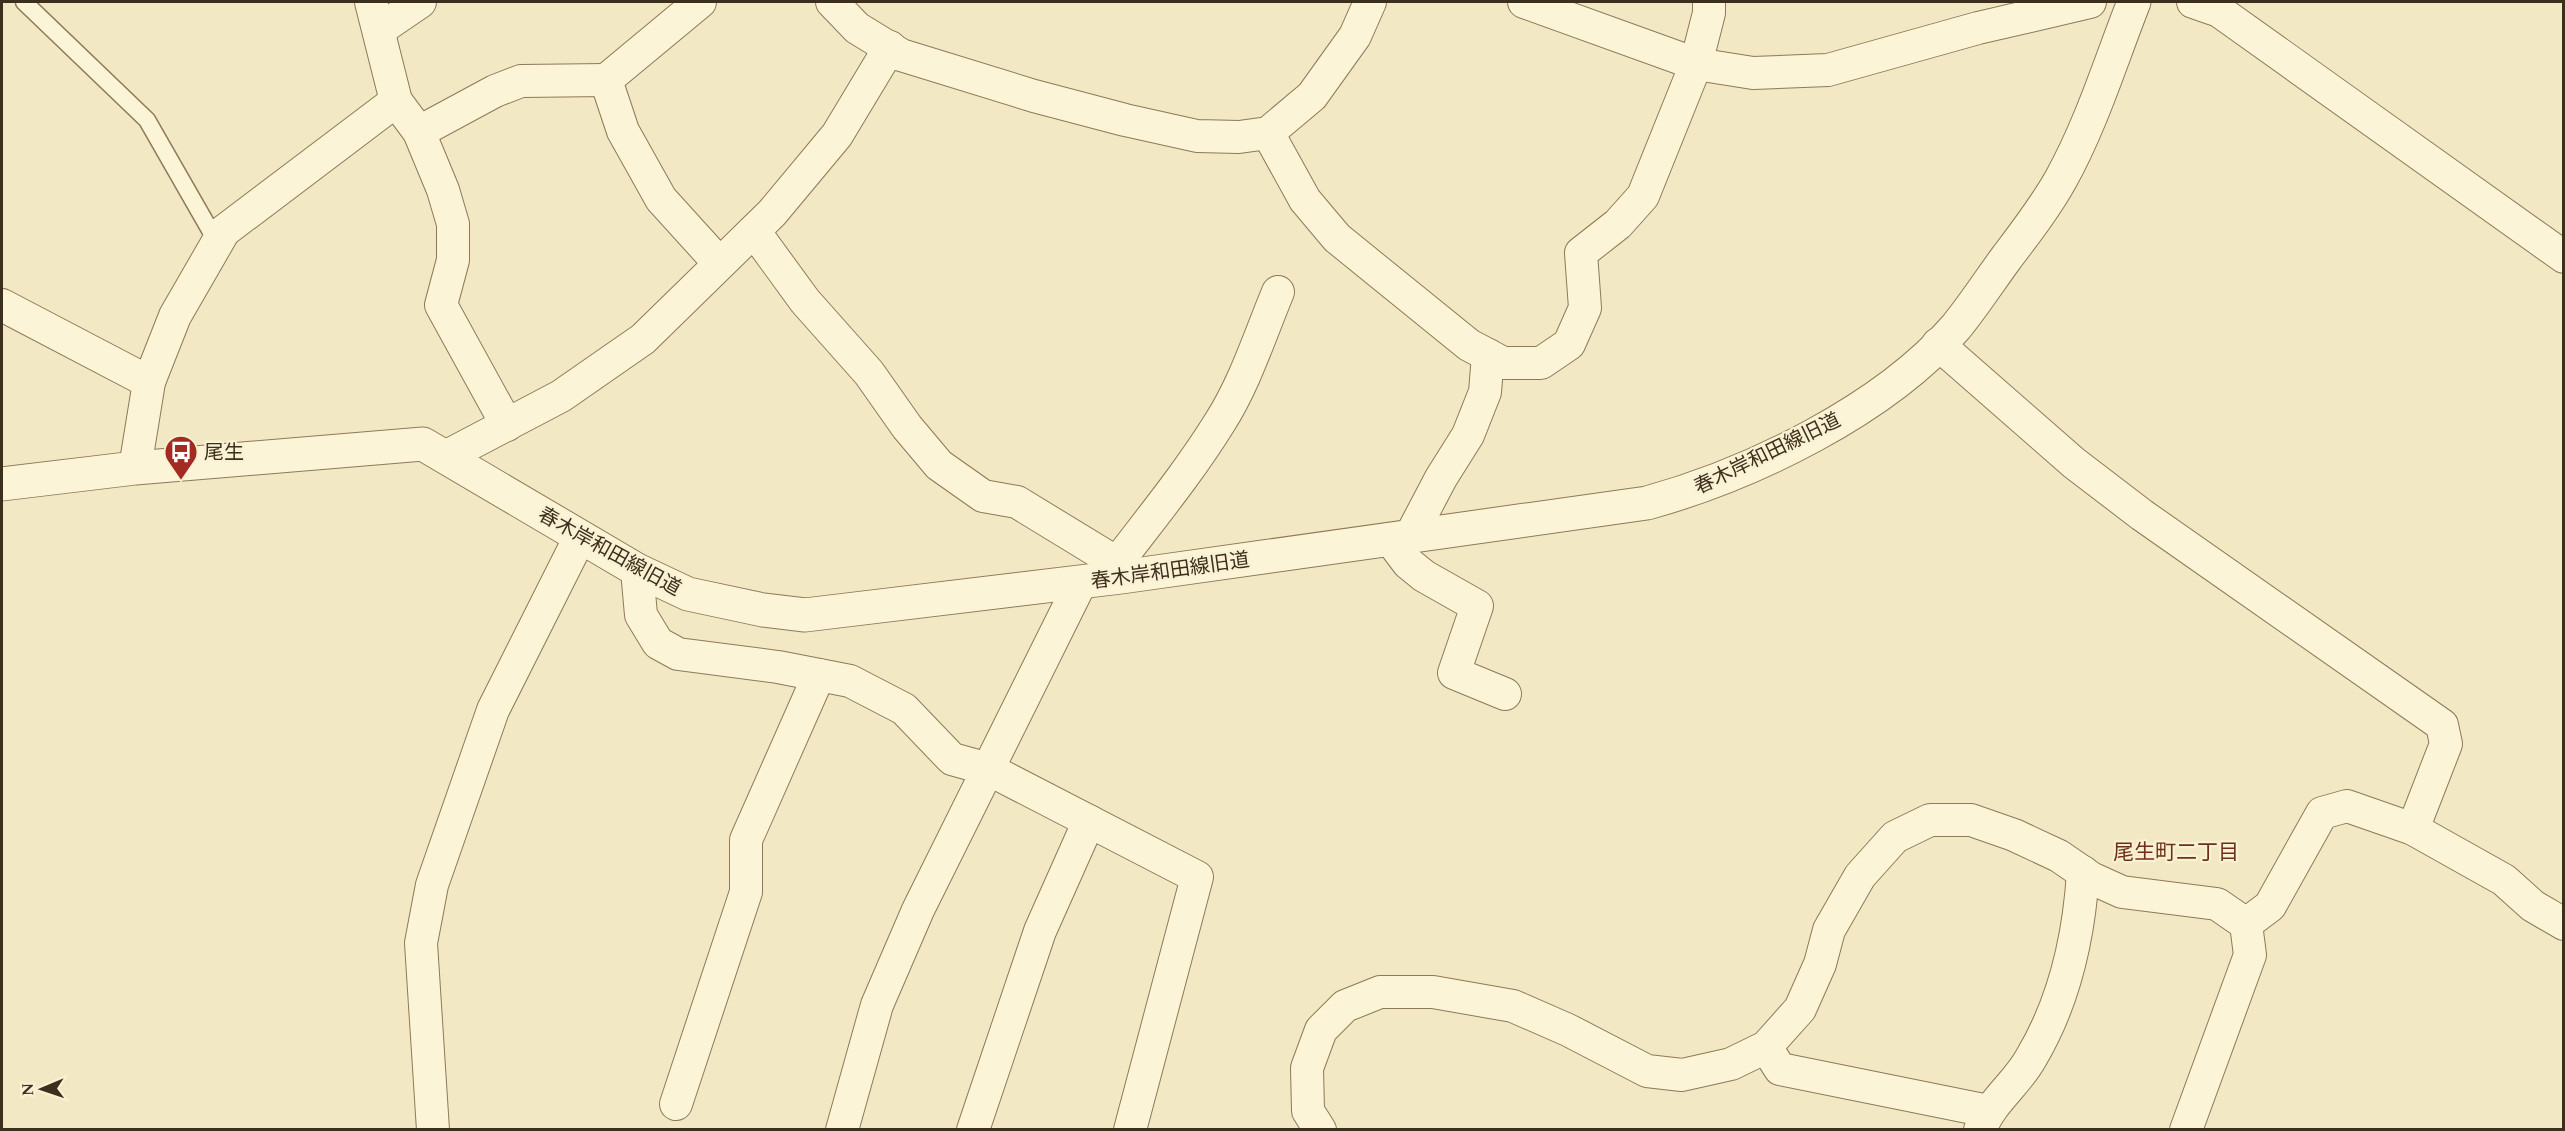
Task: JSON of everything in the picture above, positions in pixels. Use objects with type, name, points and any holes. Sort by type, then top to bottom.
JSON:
[{"type":"street","points":[[420,2],[375,16],[396,101],[420,132],[443,190],[453,224],[453,260],[441,305],[507,425]]},
{"type":"street","points":[[420,132],[495,91],[521,81],[606,80],[700,2]]},
{"type":"street","points":[[832,2],[857,28],[901,55],[1034,96],[1135,122],[1197,136],[1239,137],[1268,133],[1312,96],[1355,36],[1370,2]]},
{"type":"street","points":[[1524,2],[1696,64],[1754,73],[1828,69],[1978,28],[2090,2]]},
{"type":"street","points":[[1268,133],[1305,200],[1337,238],[1469,345],[1503,363],[1541,363],[1569,344],[1585,308],[1581,253],[1618,224],[1644,196],[1696,64],[1709,13],[1709,2]]},
{"type":"street","name":"春木岸和田線旧道","points":[[2,484],[135,468],[423,444],[447,456],[637,570],[688,594],[763,610],[805,615],[1081,582],[1119,570],[1400,538],[1647,503],[1692,490],[1738,472],[1826,428],[1869,402],[1913,369],[1938,344],[1962,319],[2028,230],[2061,179],[2093,107],[2134,2]]},
{"type":"street","points":[[2193,2],[2219,11],[2564,257]]},
{"type":"street","points":[[447,456],[561,396],[643,339],[772,213],[837,135],[890,47]]},
{"type":"street","points":[[606,80],[623,130],[661,199],[719,263]]},
{"type":"street","points":[[135,468],[149,382],[175,316],[224,231],[396,101]]},
{"type":"street","points":[[754,231],[805,301],[869,373],[907,427],[939,465],[983,496],[1017,502],[1119,570],[1221,421],[1278,292]]},
{"type":"street","points":[[2,305],[149,382]]},
{"type":"street","points":[[1938,344],[2074,463],[2142,515],[2442,725],[2446,744],[2413,829]]},
{"type":"street","points":[[1488,355],[1485,392],[1468,435],[1400,538],[1408,563],[1424,576],[1478,606],[1454,673],[1505,694]]},
{"type":"street","points":[[433,1130],[421,943],[432,885],[493,710],[580,537]]},
{"type":"street","points":[[637,570],[641,615],[658,643],[678,654],[778,667],[849,681],[904,709],[952,759],[988,768],[1197,878],[1130,1130]]},
{"type":"street","points":[[842,1130],[877,1005],[918,910],[1081,582]]},
{"type":"street","points":[[676,1104],[746,892],[746,840],[819,675]]},
{"type":"street","points":[[2246,924],[2270,906],[2322,813],[2347,806],[2413,829],[2504,880],[2532,906],[2564,924]]},
{"type":"street","points":[[1320,1130],[1308,1111],[1307,1068],[1322,1030],[1345,1006],[1380,992],[1433,992],[1513,1006],[1568,1030],[1647,1071],[1682,1075],[1731,1064],[1766,1047],[1800,1009],[1820,964],[1829,930],[1860,876],[1895,837],[1930,820],[1971,820],[2014,835],[2059,856],[2083,872],[2122,892],[2217,904],[2246,924],[2250,955],[2186,1130]]},
{"type":"street","points":[[973,1130],[1041,931],[1089,821]]},
{"type":"street","points":[[1766,1047],[1780,1069],[1984,1120],[2030,1060],[2052,1019],[2070,964],[2080,918],[2083,872]]},
{"type":"lane","points":[[24,2],[147,120],[218,244]]},
{"type":"place","name":"尾生","points":[[181,481]]},
{"type":"district","name":"尾生町二丁目","points":[[2176,852]]}]
